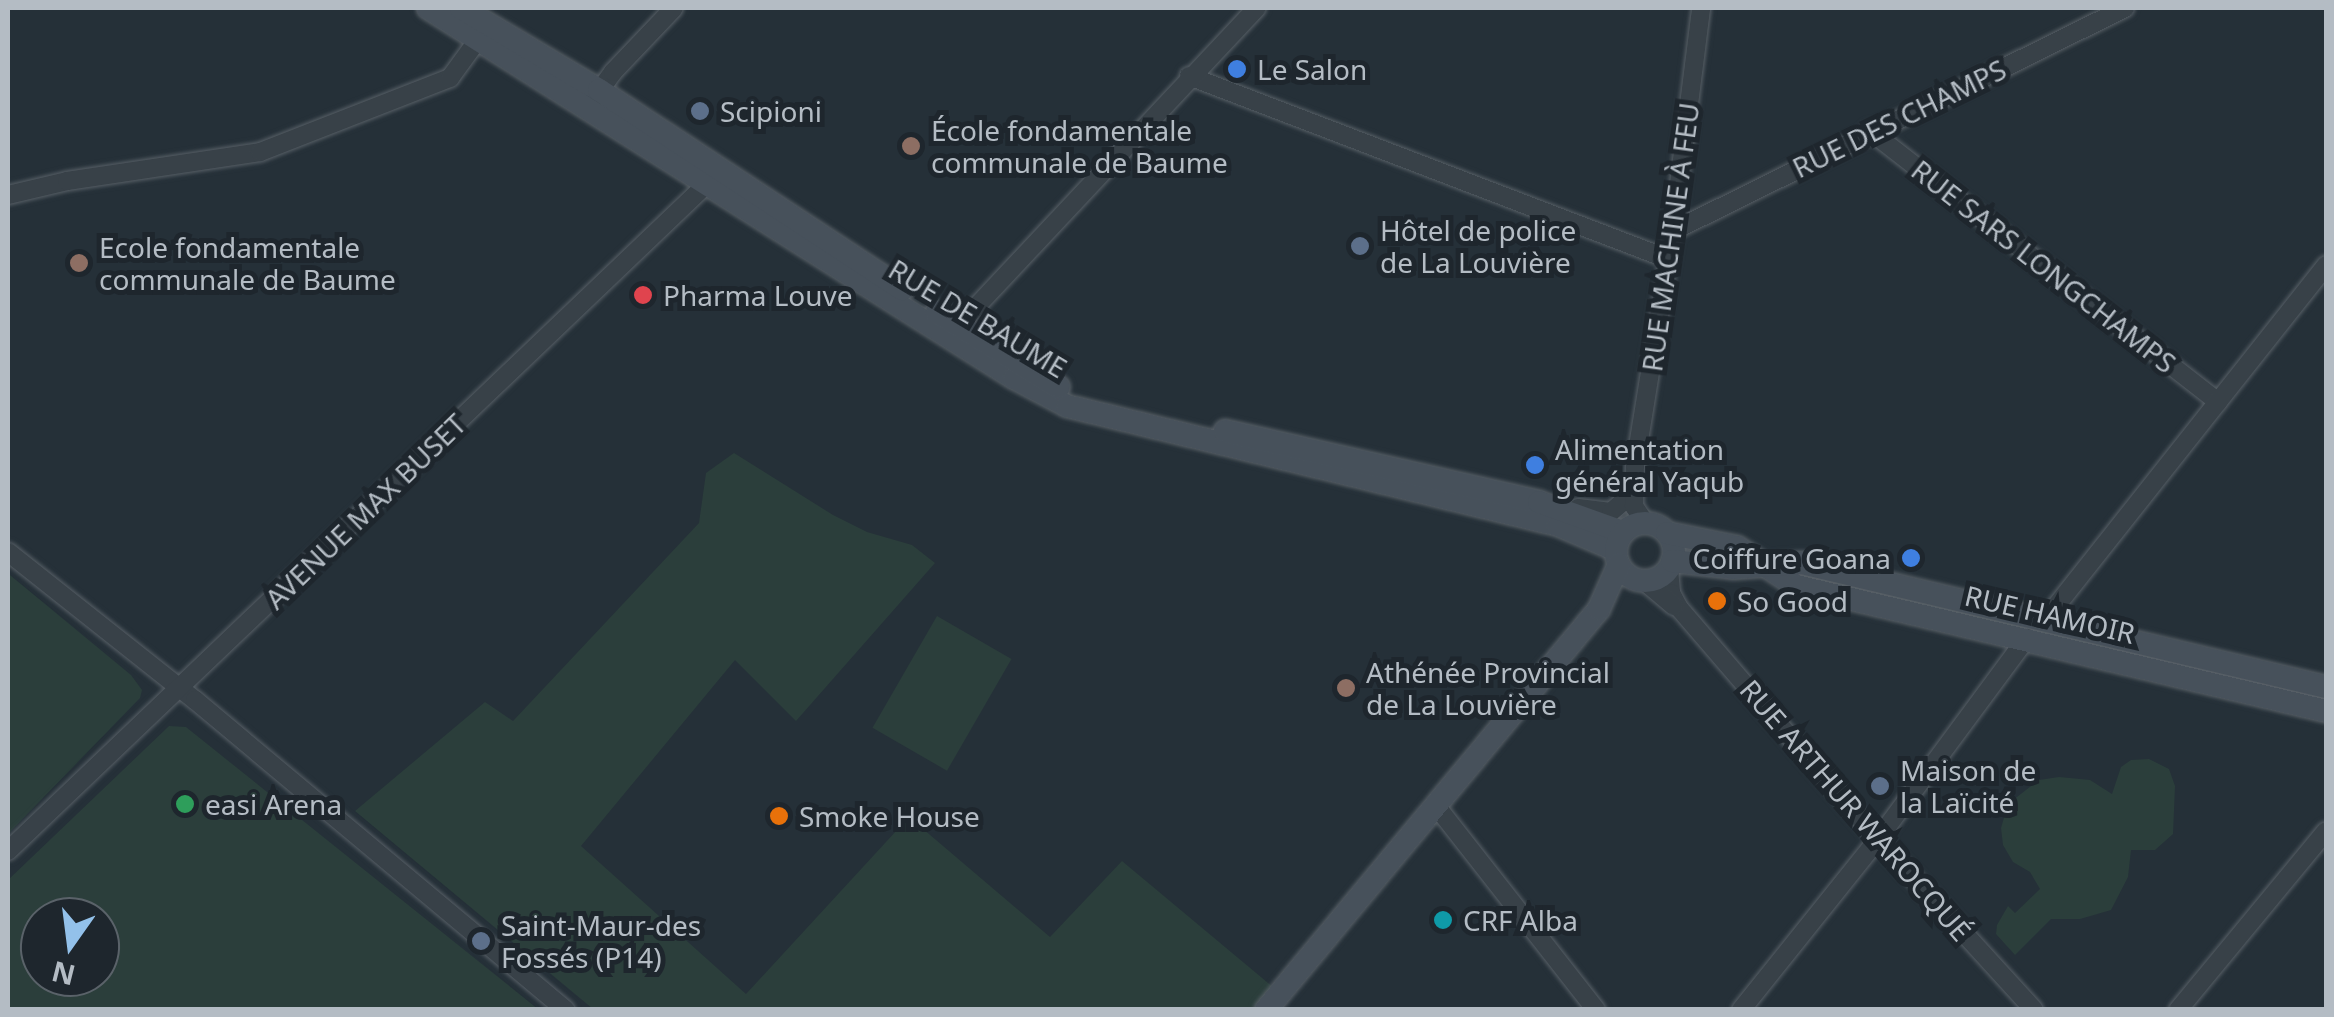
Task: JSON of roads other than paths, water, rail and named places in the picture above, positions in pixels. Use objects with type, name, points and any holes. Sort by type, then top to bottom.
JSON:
[{"type":"main road","name":"RUE DE BAUME","points":[[428,8],[483,33],[1074,393],[1568,509],[1635,549]]},
{"type":"main road","name":"RUE DE BAUME","points":[[462,8],[483,33]]},
{"type":"main road","name":"RUE DE BAUME","points":[[715,177],[1014,378],[1067,406],[1558,525],[1635,549]]},
{"type":"main road","name":"RUE HAMOIR","points":[[1635,549],[1737,547],[1796,586],[2326,712]]},
{"type":"main road","points":[[1635,549],[1674,550],[1670,565],[1635,549]]},
{"type":"main road","points":[[1266,1010],[1601,606],[1635,549]]},
{"type":"main road","name":"RUE HAMOIR","points":[[1670,565],[1802,563],[2326,688]]},
{"type":"street","points":[[593,100],[674,8]]},
{"type":"street","points":[[959,325],[1257,8]]},
{"type":"street","name":"RUE MACHINE À FEU","points":[[1635,549],[1636,465],[1673,231],[1700,8]]},
{"type":"street","name":"RUE DES CHAMPS","points":[[1673,231],[2125,8]]},
{"type":"street","points":[[8,195],[67,181],[260,152],[450,78],[483,33]]},
{"type":"street","points":[[1189,76],[1668,259]]},
{"type":"street","name":"RUE SARS LONGCHAMPS","points":[[1870,131],[2218,402]]},
{"type":"street","name":"AVENUE MAX BUSET","points":[[8,851],[715,177]]},
{"type":"street","points":[[2045,620],[2326,265]]},
{"type":"street","name":"RUE MACHINE À FEU","points":[[1635,549],[1623,516],[1636,465]]},
{"type":"street","points":[[1568,509],[1611,512],[1626,499]]},
{"type":"street","name":"RUE ARTHUR WAROCQUÉ","points":[[1635,549],[1679,608],[1878,839],[2034,1010]]},
{"type":"street","points":[[8,552],[179,687],[566,1010]]},
{"type":"street","name":"RUE ARTHUR WAROCQUÉ","points":[[1670,565],[1671,593],[1679,608]]},
{"type":"street","points":[[1740,1010],[1878,839],[2027,638]]},
{"type":"street","points":[[1438,807],[1596,1010]]},
{"type":"street","points":[[2178,1010],[2326,831]]},
{"type":"place","name":"Le Salon","points":[[1237,69]]},
{"type":"place","name":"Scipioni","points":[[700,111]]},
{"type":"place","name":"École fondamentale communale de Baume","points":[[911,146]]},
{"type":"place","name":"Hôtel de police de La Louvière","points":[[1360,246]]},
{"type":"place","name":"Ecole fondamentale communale de Baume","points":[[79,263]]},
{"type":"place","name":"Pharma Louve","points":[[643,295]]},
{"type":"place","name":"Alimentation général Yaqub","points":[[1535,465]]},
{"type":"place","name":"Coiffure Goana","points":[[1911,558]]},
{"type":"place","name":"So Good","points":[[1717,601]]},
{"type":"place","name":"Athénée Provincial de La Louvière","points":[[1346,688]]},
{"type":"place","name":"Maison de la Laïcité","points":[[1880,786]]},
{"type":"place","name":"easi Arena","points":[[185,804]]},
{"type":"place","name":"Smoke House","points":[[779,816]]},
{"type":"place","name":"CRF Alba","points":[[1443,920]]},
{"type":"place","name":"Saint-Maur-des Fossés (P14)","points":[[481,941]]}]
